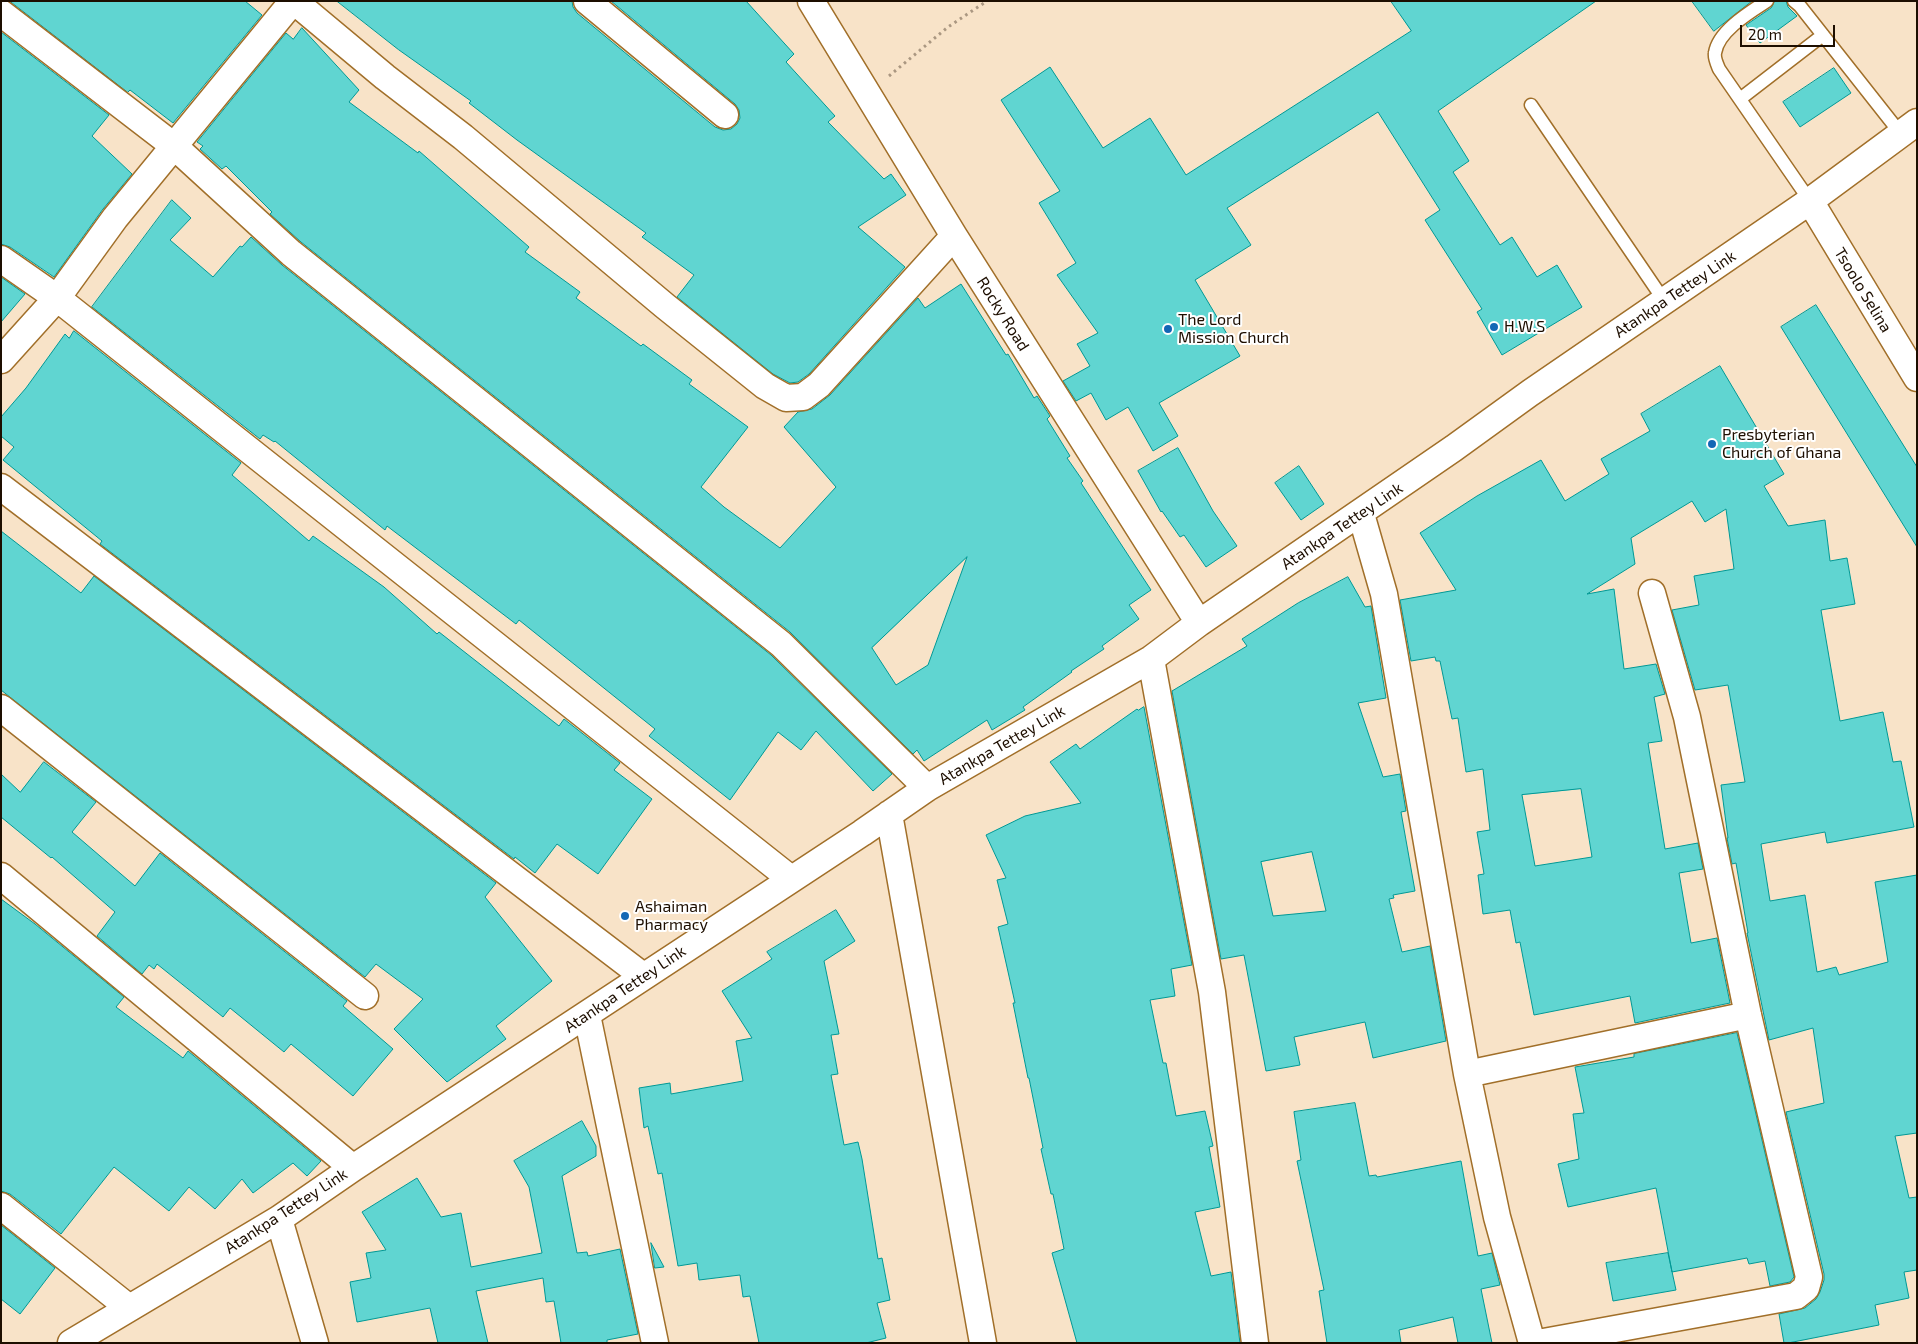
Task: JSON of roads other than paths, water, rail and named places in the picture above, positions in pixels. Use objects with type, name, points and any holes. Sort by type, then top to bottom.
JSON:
[{"type":"street","points":[[1,360],[57,298],[115,218],[293,1],[385,77],[464,137],[665,306],[764,386],[786,398],[803,397],[819,385],[954,236]]},
{"type":"street","points":[[587,1],[725,115]]},
{"type":"street","name":"Rocky Road","points":[[812,1],[954,236],[1199,623]]},
{"type":"street","points":[[1,12],[174,146],[291,253],[781,644],[927,788]]},
{"type":"street","name":"Atankpa Tettey Link","points":[[71,1343],[128,1307],[279,1219],[927,788],[1151,658],[1199,623],[1361,514],[1530,393],[1810,201],[1909,128]]},
{"type":"street","name":"Tsoolo Selina","points":[[1810,201],[1917,378]]},
{"type":"street","points":[[1,259],[57,298],[791,879]]},
{"type":"street","points":[[1,487],[643,976]]},
{"type":"street","points":[[1361,514],[1384,594],[1467,1074],[1497,1217],[1532,1343]]},
{"type":"street","points":[[1538,1343],[1796,1296],[1806,1288],[1809,1277],[1748,1015],[1686,717],[1652,593]]},
{"type":"street","points":[[1151,658],[1212,992],[1255,1343]]},
{"type":"street","points":[[1,708],[365,996]]},
{"type":"street","points":[[889,814],[983,1343]]},
{"type":"street","points":[[1,876],[353,1168]]},
{"type":"street","points":[[587,1015],[655,1343]]},
{"type":"street","points":[[1467,1074],[1748,1015]]},
{"type":"street","points":[[1,1206],[128,1307]]},
{"type":"street","points":[[279,1219],[315,1343]]},
{"type":"lane","points":[[1767,1],[1739,19],[1718,42],[1714,55],[1719,69],[1810,201]]},
{"type":"lane","points":[[1794,1],[1909,128]]},
{"type":"lane","points":[[1740,99],[1823,35]]},
{"type":"lane","points":[[1531,105],[1665,302]]},
{"type":"place","name":"H.W.S","points":[[1494,327]]},
{"type":"place","name":"The Lord Mission Church","points":[[1168,329]]},
{"type":"place","name":"Presbyterian Church of Ghana","points":[[1712,444]]},
{"type":"place","name":"Ashaiman Pharmacy","points":[[625,916]]}]
